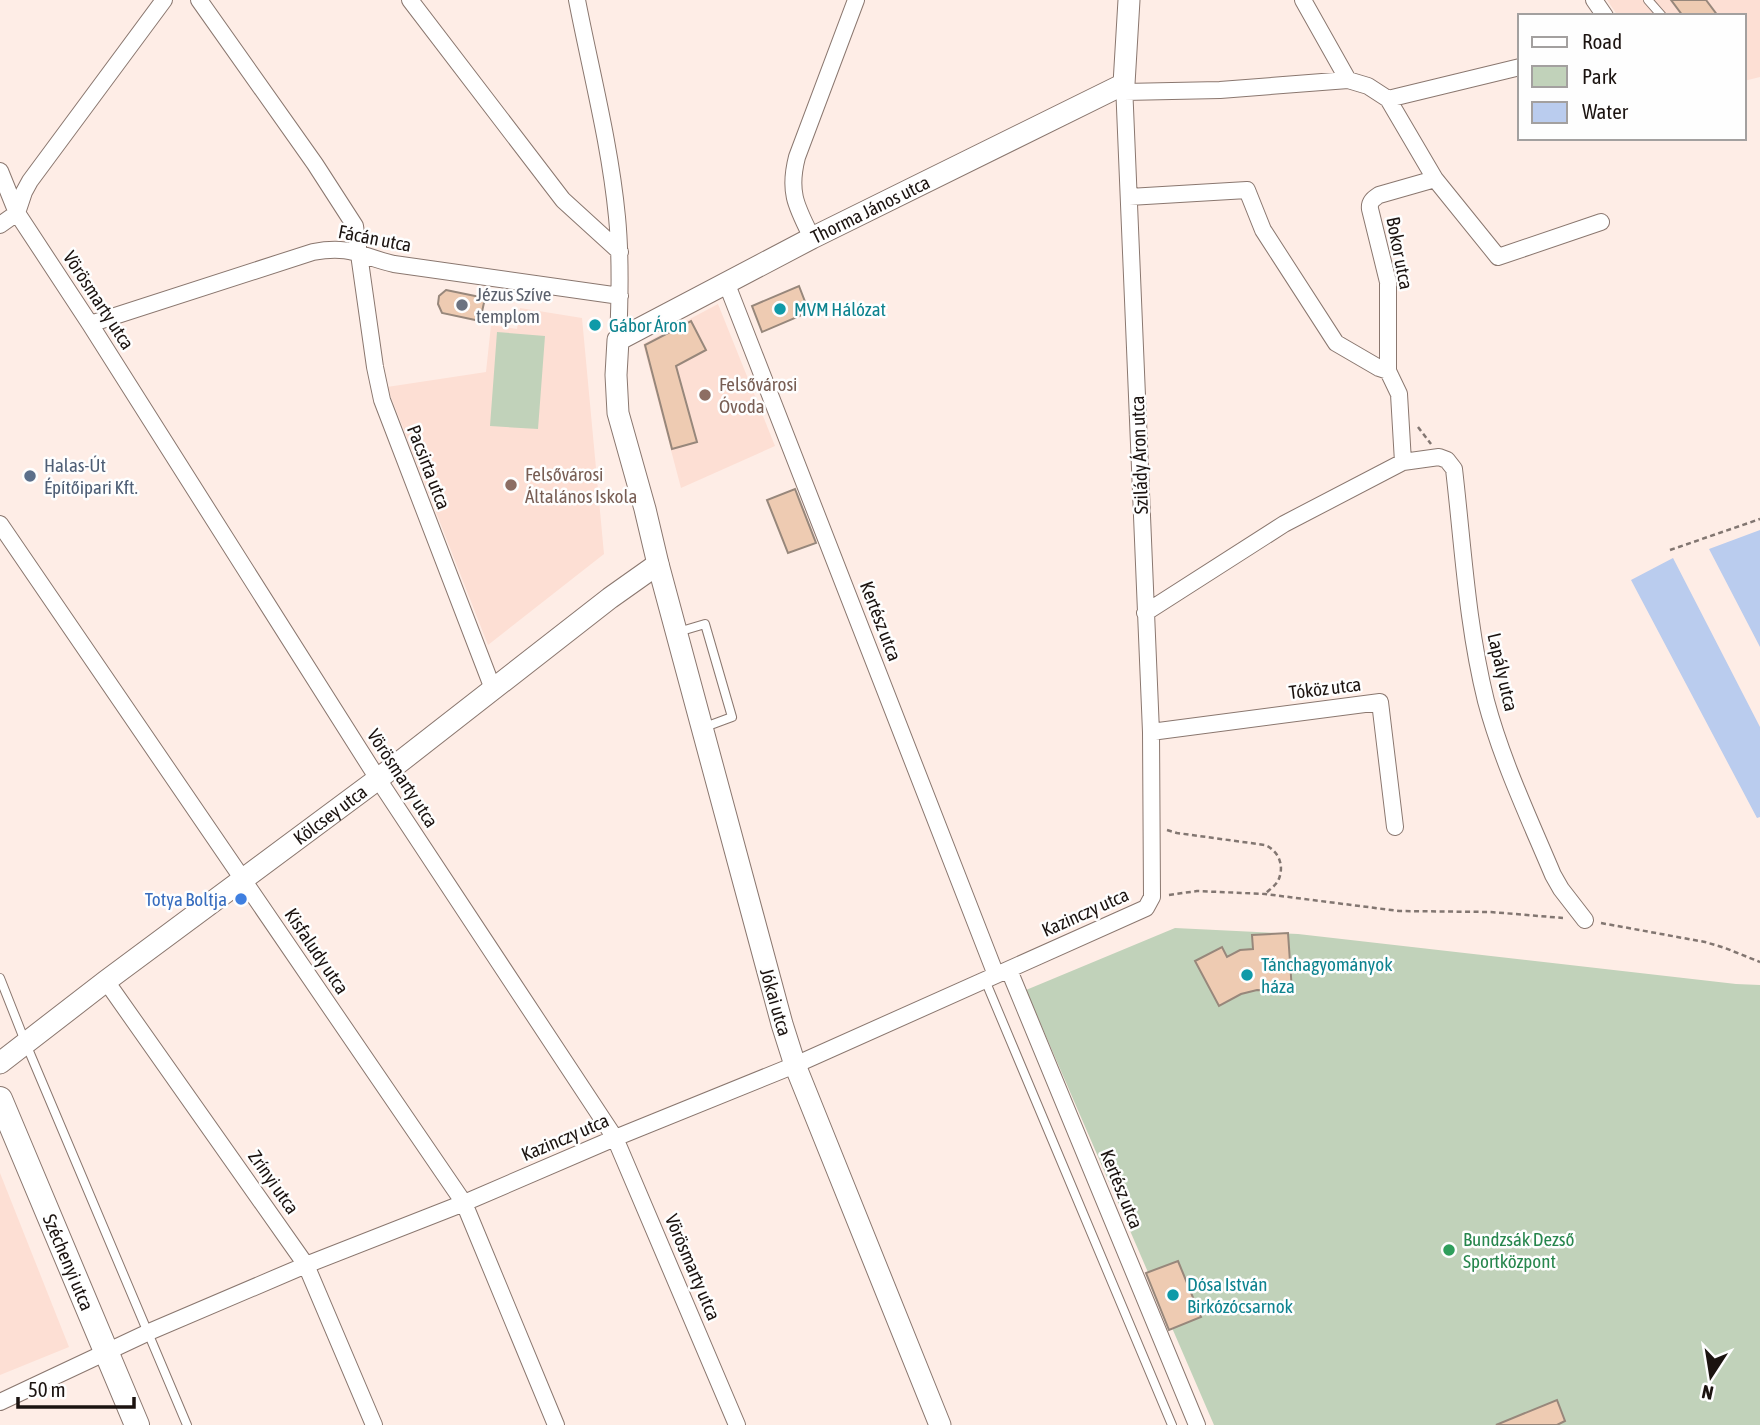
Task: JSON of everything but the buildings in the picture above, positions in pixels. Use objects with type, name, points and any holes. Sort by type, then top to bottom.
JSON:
[{"type":"main road","name":"Széchenyi utca","points":[[0,1099],[137,1425]]},
{"type":"street","points":[[0,225],[17,213],[30,181],[164,0]]},
{"type":"street","name":"Pacsirta utca","points":[[199,0],[315,163],[355,226],[382,400],[493,689]]},
{"type":"street","points":[[410,0],[563,200],[620,252]]},
{"type":"street","points":[[577,0],[617,214],[620,252],[618,340]]},
{"type":"street","points":[[812,237],[798,211],[793,191],[793,175],[797,157],[856,0]]},
{"type":"street","name":"Szilády Áron utca","points":[[1129,0],[1124,88],[1151,732],[1149,903]]},
{"type":"street","points":[[1303,0],[1348,80]]},
{"type":"street","points":[[1388,99],[1518,67]]},
{"type":"street","points":[[1124,88],[1220,90],[1348,80],[1368,86],[1388,99],[1435,179],[1498,257],[1601,222]]},
{"type":"street","name":"Thorma János utca","points":[[618,340],[812,237],[1124,88]]},
{"type":"street","name":"Vörösmarty utca","points":[[0,171],[17,213],[378,779],[615,1138],[737,1425]]},
{"type":"street","name":"Bokor utca","points":[[1403,462],[1399,394],[1388,371],[1388,282],[1370,204],[1379,195],[1435,179]]},
{"type":"street","points":[[1129,197],[1247,190],[1262,230],[1336,344],[1388,371]]},
{"type":"street","name":"Fácán utca","points":[[90,324],[313,252],[341,248],[394,264],[620,296]]},
{"type":"street","name":"Kertész utca","points":[[726,282],[997,975],[1197,1425]]},
{"type":"street","name":"Jókai utca","points":[[618,340],[618,413],[782,1024],[795,1065],[940,1425]]},
{"type":"street","points":[[1145,613],[1284,524],[1403,462],[1439,457]]},
{"type":"street","name":"Lapály utca","points":[[1439,457],[1447,460],[1454,469],[1472,635],[1486,701],[1502,751],[1552,875],[1585,920]]},
{"type":"street","name":"Kisfaludy utca","points":[[0,524],[464,1203],[556,1425]]},
{"type":"street","name":"Kölcsey utca","points":[[0,1063],[378,779],[610,598],[658,564]]},
{"type":"street","name":"Tóköz utca","points":[[1151,732],[1380,702],[1395,827]]},
{"type":"street","name":"Kazinczy utca","points":[[0,1402],[106,1351],[306,1265],[464,1203],[795,1065],[997,975],[1149,903]]},
{"type":"street","name":"Zrínyi utca","points":[[106,981],[306,1265],[373,1425]]},
{"type":"lane","points":[[1648,0],[1660,14]]},
{"type":"lane","points":[[676,633],[705,624],[732,717],[702,728]]},
{"type":"lane","points":[[997,975],[1172,1425]]},
{"type":"lane","points":[[0,978],[187,1425]]},
{"type":"path","points":[[1416,425],[1439,457]]},
{"type":"path","points":[[1670,550],[1760,519]]},
{"type":"path","points":[[1151,825],[1177,833],[1272,848],[1281,862],[1280,873],[1278,881],[1265,894]]},
{"type":"path","points":[[1149,903],[1197,891],[1265,894],[1399,911],[1491,912],[1585,920],[1705,942],[1760,962]]},
{"type":"shaded area","points":[[1607,0],[1760,0],[1760,77],[1746,80],[1746,14],[1617,14]]},
{"type":"shaded area","name":"Felsővárosi Óvoda","points":[[718,304],[775,446],[681,488],[643,344]]},
{"type":"shaded area","name":"Felsővárosi Általános Iskola","points":[[520,308],[582,318],[604,554],[488,645],[387,387],[486,372],[491,325],[517,329]]},
{"type":"shaded area","points":[[0,1173],[69,1347],[0,1375]]},
{"type":"green space","points":[[497,332],[545,336],[538,429],[490,426]]},
{"type":"green space","name":"Bundzsák Dezső Sportközpont","points":[[1175,928],[1298,934],[1760,985],[1760,1425],[1214,1425],[1026,990]]},
{"type":"water","points":[[1760,530],[1760,647],[1709,549]]},
{"type":"water","points":[[1673,558],[1760,727],[1760,817],[1757,818],[1631,580]]},
{"type":"place","name":"Jézus Szíve templom","points":[[462,305]]},
{"type":"place","name":"MVM Hálózat","points":[[780,309]]},
{"type":"place","name":"Gábor Áron","points":[[595,325]]},
{"type":"place","name":"Felsővárosi Óvoda","points":[[705,395]]},
{"type":"place","name":"Halas-Út Építőipari Kft.","points":[[30,476]]},
{"type":"place","name":"Felsővárosi Általános Iskola","points":[[511,485]]},
{"type":"place","name":"Totya Boltja","points":[[241,899]]},
{"type":"place","name":"Tánchagyományok háza","points":[[1247,975]]},
{"type":"place","name":"Bundzsák Dezső Sportközpont","points":[[1449,1250]]},
{"type":"place","name":"Dósa István Birkózócsarnok","points":[[1173,1295]]}]
